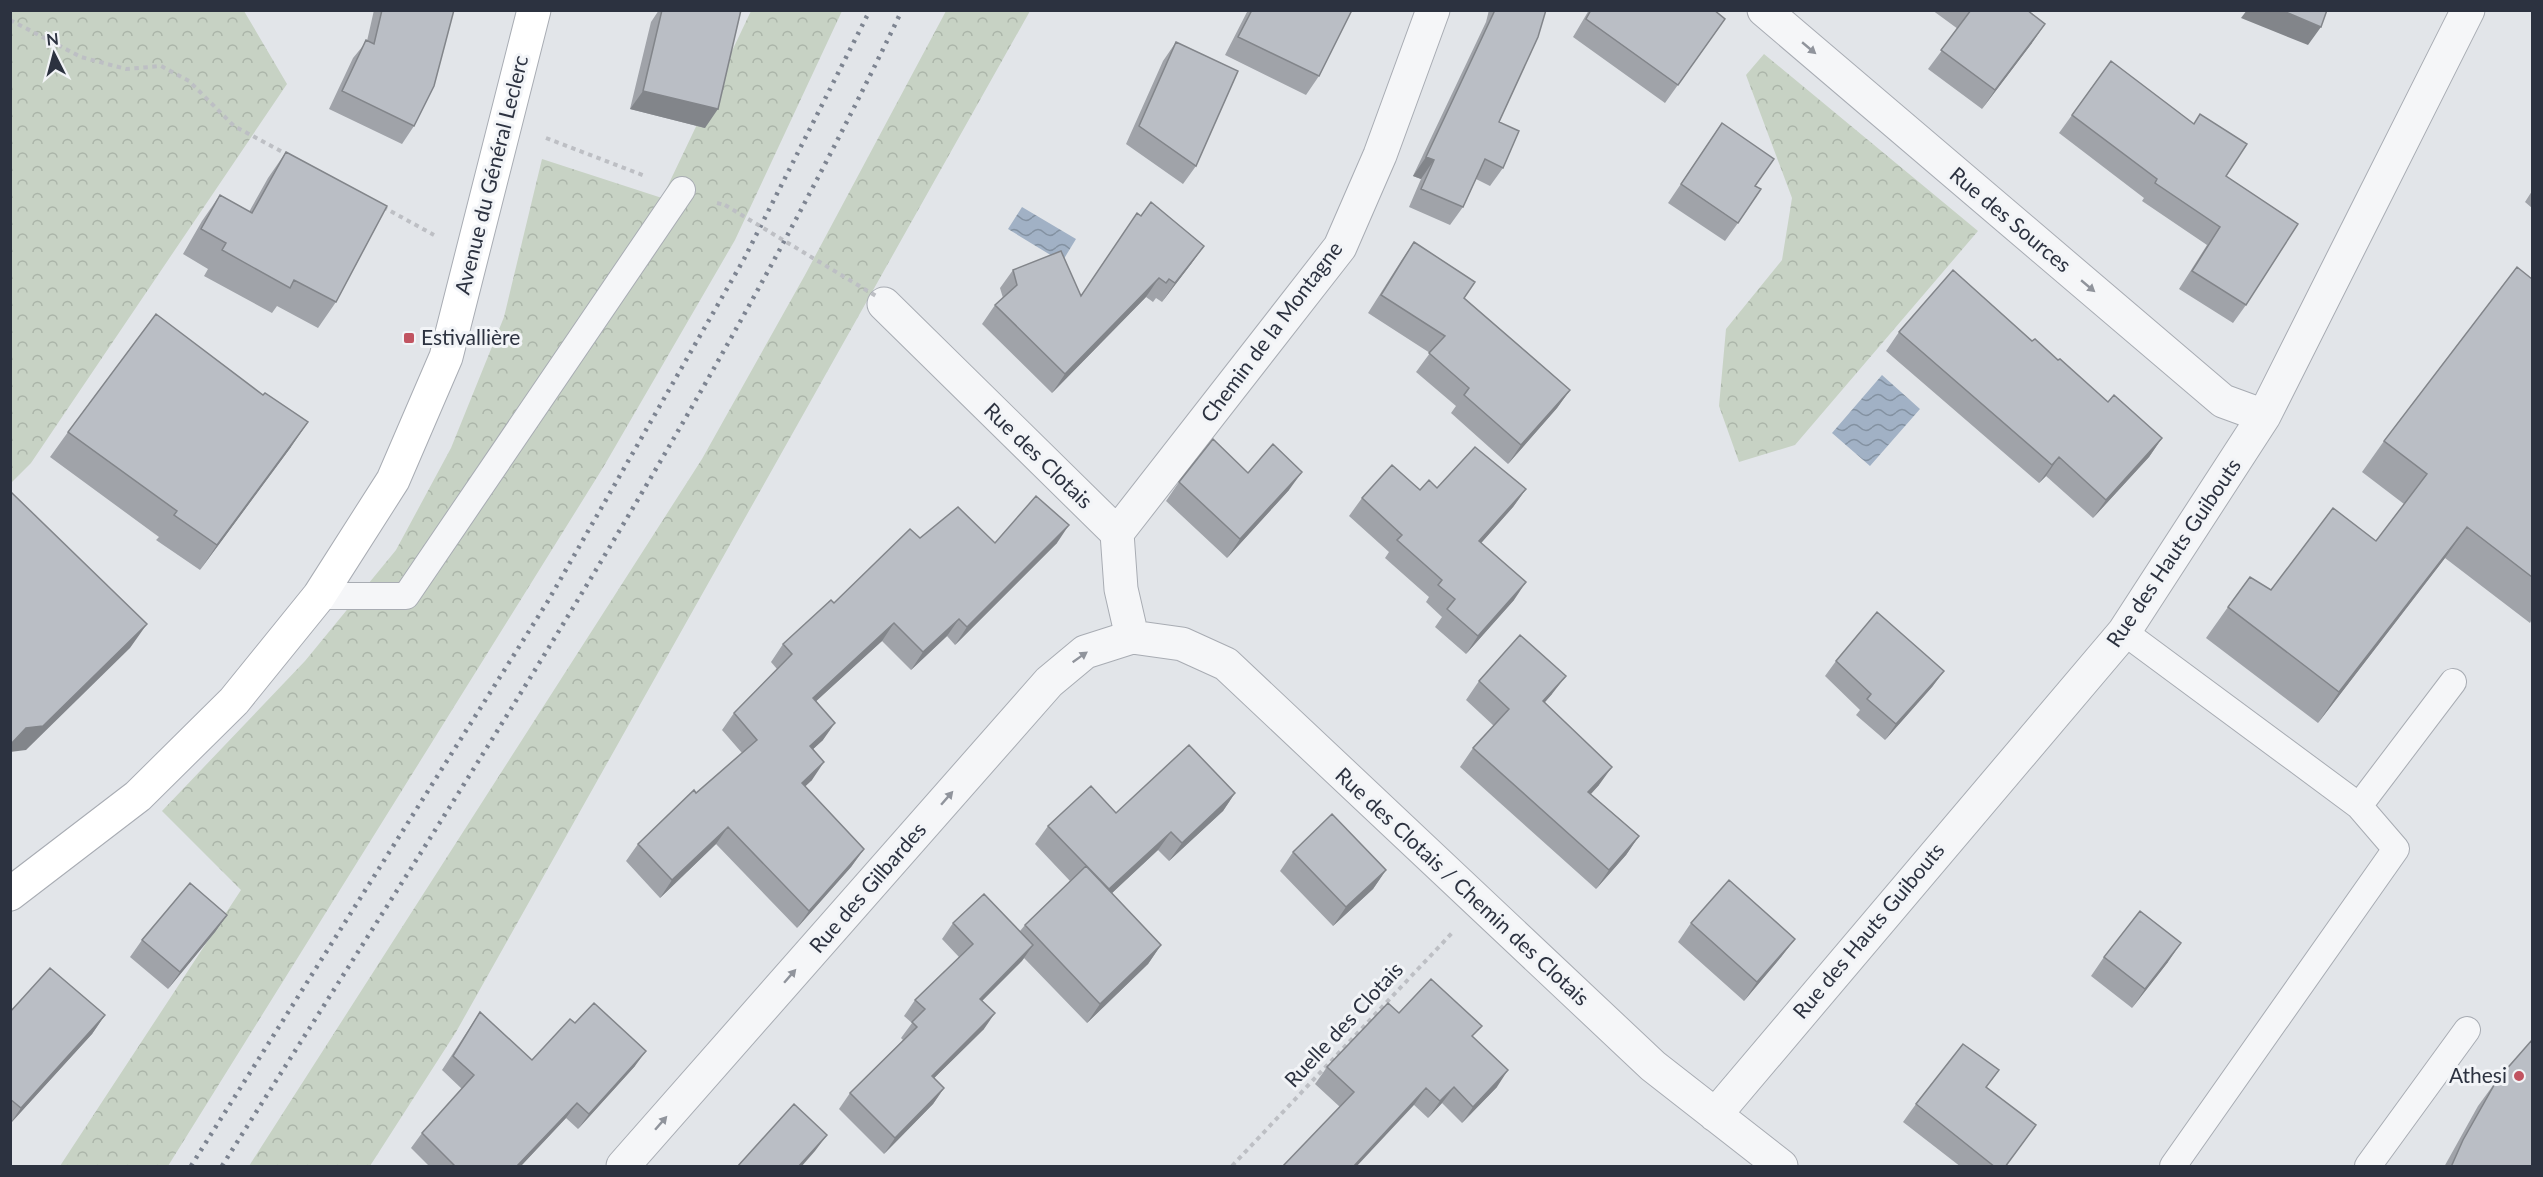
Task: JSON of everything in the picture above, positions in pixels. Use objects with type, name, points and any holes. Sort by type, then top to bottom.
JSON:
[{"type":"main road","name":"Avenue du Général Leclerc","points":[[10,894],[138,796],[234,701],[319,596],[393,480],[446,357],[534,10]]},
{"type":"street","name":"Chemin de la Montagne","points":[[1117,533],[1340,247],[1380,154],[1433,10]]},
{"type":"street","name":"Rue des Sources","points":[[1764,10],[2223,401],[2264,416]]},
{"type":"street","name":"Rue des Hauts Guibouts","points":[[1714,1115],[2124,632],[2264,416],[2468,10]]},
{"type":"street","name":"Rue des Clotais","points":[[880,300],[1117,533]]},
{"type":"street","points":[[1117,533],[1121,589],[1132,637]]},
{"type":"street","name":"Rue des Clotais / Chemin des Clotais","points":[[1132,637],[1182,644],[1226,664],[1653,1066],[1781,1167]]},
{"type":"street","name":"Rue des Gilbardes","points":[[623,1167],[1049,682],[1085,652],[1132,637]]},
{"type":"lane","points":[[319,596],[406,596],[682,190]]},
{"type":"lane","points":[[2124,632],[2359,806],[2397,849],[2173,1167]]},
{"type":"lane","points":[[2359,806],[2453,682]]},
{"type":"lane","points":[[2368,1167],[2467,1030]]},
{"type":"path","points":[[10,20],[81,57],[126,69],[161,66],[189,81],[234,126],[297,160]]},
{"type":"path","points":[[506,122],[682,190]]},
{"type":"path","points":[[725,205],[880,300]]},
{"type":"path","points":[[381,206],[440,239]]},
{"type":"path","name":"Ruelle des Clotais","points":[[1232,1167],[1479,904]]},
{"type":"green space","points":[[11,10],[244,11],[287,84],[31,463],[11,483]]},
{"type":"green space","points":[[751,11],[842,11],[735,240],[604,466],[168,1166],[60,1166],[241,890],[162,811],[305,661],[396,550],[451,448],[504,317],[542,159],[662,198]]},
{"type":"green space","points":[[946,11],[1030,11],[456,1032],[370,1166],[249,1166],[702,459],[805,275]]},
{"type":"green space","points":[[1764,54],[1978,231],[1795,445],[1739,462],[1719,406],[1726,329],[1782,260],[1792,198],[1746,75]]},
{"type":"water","points":[[1022,207],[1076,239],[1062,262],[1008,229]]},
{"type":"water","points":[[1882,375],[1920,409],[1870,466],[1832,433]]},
{"type":"building","points":[[382,10],[454,10],[434,86],[414,126],[342,91],[366,40],[374,44]]},
{"type":"building","points":[[662,10],[741,10],[718,109],[643,91]]},
{"type":"building","points":[[1252,10],[1352,10],[1319,76],[1238,37]]},
{"type":"building","points":[[1495,10],[1546,10],[1538,37],[1499,122],[1519,131],[1503,168],[1485,159],[1463,207],[1421,189],[1434,160],[1426,157]]},
{"type":"building","points":[[1591,10],[1714,10],[1725,19],[1678,85],[1586,19]]},
{"type":"building","points":[[1971,10],[2027,10],[2045,24],[1995,90],[1941,50]]},
{"type":"building","points":[[2281,10],[2327,10],[2321,27]]},
{"type":"building","points":[[1176,42],[1238,71],[1196,166],[1139,126]]},
{"type":"building","points":[[2111,61],[2194,124],[2200,114],[2247,144],[2226,176],[2298,224],[2246,305],[2192,271],[2220,227],[2155,183],[2157,179],[2072,115]]},
{"type":"building","points":[[1722,123],[1774,159],[1755,186],[1761,189],[1738,223],[1681,184]]},
{"type":"building","points":[[286,152],[387,206],[336,302],[294,280],[290,288],[222,250],[226,243],[201,229],[220,195],[252,213]]},
{"type":"building","points":[[1151,202],[1204,246],[1175,283],[1169,279],[1166,283],[1159,278],[1065,374],[995,305],[1017,285],[1013,270],[1061,251],[1081,296],[1137,213],[1141,216]]},
{"type":"building","points":[[1414,242],[1475,282],[1464,298],[1570,390],[1521,445],[1464,395],[1469,388],[1429,353],[1445,336],[1381,295]]},
{"type":"building","points":[[2517,267],[2532,279],[2532,577],[2467,527],[2339,692],[2228,607],[2250,577],[2271,590],[2333,508],[2376,541],[2427,474],[2384,441]]},
{"type":"building","points":[[1953,270],[2032,341],[2035,339],[2058,360],[2060,359],[2108,402],[2114,395],[2162,438],[2106,500],[2059,457],[2052,465],[1899,332]]},
{"type":"building","points":[[156,314],[263,395],[265,393],[308,422],[217,545],[174,515],[177,511],[68,432]]},
{"type":"building","points":[[1213,439],[1248,473],[1273,444],[1302,472],[1240,539],[1179,482]]},
{"type":"building","points":[[1475,447],[1526,489],[1479,541],[1526,582],[1478,636],[1447,609],[1455,599],[1438,585],[1442,580],[1397,540],[1402,535],[1362,498],[1392,465],[1420,490],[1429,480],[1437,488]]},
{"type":"building","points":[[12,493],[147,624],[43,726],[26,728],[10,745],[10,494]]},
{"type":"building","points":[[1036,496],[1069,525],[967,627],[959,619],[923,652],[894,623],[813,698],[835,723],[810,746],[824,762],[802,783],[864,849],[809,911],[728,827],[672,880],[638,844],[694,790],[696,793],[757,740],[734,713],[792,654],[783,644],[831,600],[834,603],[910,529],[920,538],[958,507],[995,543]]},
{"type":"building","points":[[1877,612],[1944,671],[1896,724],[1867,699],[1871,694],[1836,661]]},
{"type":"building","points":[[1520,635],[1566,676],[1543,701],[1612,767],[1588,792],[1639,836],[1609,870],[1473,748],[1509,709],[1479,681]]},
{"type":"building","points":[[1189,745],[1235,793],[1182,843],[1171,832],[1109,889],[1048,826],[1091,786],[1116,813]]},
{"type":"building","points":[[1332,814],[1386,870],[1346,907],[1293,852]]},
{"type":"building","points":[[1086,866],[1161,945],[1100,1004],[1025,925]]},
{"type":"building","points":[[1729,880],[1795,939],[1757,982],[1691,923]]},
{"type":"building","points":[[190,883],[227,915],[180,972],[142,940]]},
{"type":"building","points":[[984,894],[1033,945],[980,999],[995,1013],[932,1076],[944,1088],[895,1138],[850,1093],[917,1027],[912,1022],[925,1009],[915,1000],[973,944],[953,923]]},
{"type":"building","points":[[2140,911],[2181,943],[2145,989],[2104,957]]},
{"type":"building","points":[[50,968],[105,1015],[21,1108],[10,1099],[10,1012]]},
{"type":"building","points":[[1431,979],[1482,1026],[1472,1036],[1508,1070],[1473,1107],[1454,1087],[1440,1101],[1426,1088],[1353,1167],[1282,1167],[1354,1092],[1327,1067],[1388,1003],[1399,1013]]},
{"type":"building","points":[[594,1003],[646,1051],[589,1114],[577,1103],[516,1167],[456,1167],[422,1133],[474,1075],[453,1056],[480,1012],[532,1060],[570,1019],[575,1023]]},
{"type":"building","name":"Athesi","points":[[2532,1040],[2532,1167],[2451,1167],[2463,1140],[2497,1080]]},
{"type":"building","points":[[1963,1044],[1999,1070],[1986,1087],[2036,1125],[2005,1167],[1995,1167],[1916,1104]]},
{"type":"building","points":[[794,1104],[827,1135],[798,1167],[737,1167]]},
{"type":"railway","points":[[191,1166],[548,601],[744,259],[870,10]]},
{"type":"railway","points":[[222,1166],[491,741],[665,454],[748,308],[827,160],[902,10]]},
{"type":"place","name":"Estivallière","points":[[409,338]]},
{"type":"place","name":"Athesi","points":[[2519,1076]]}]
